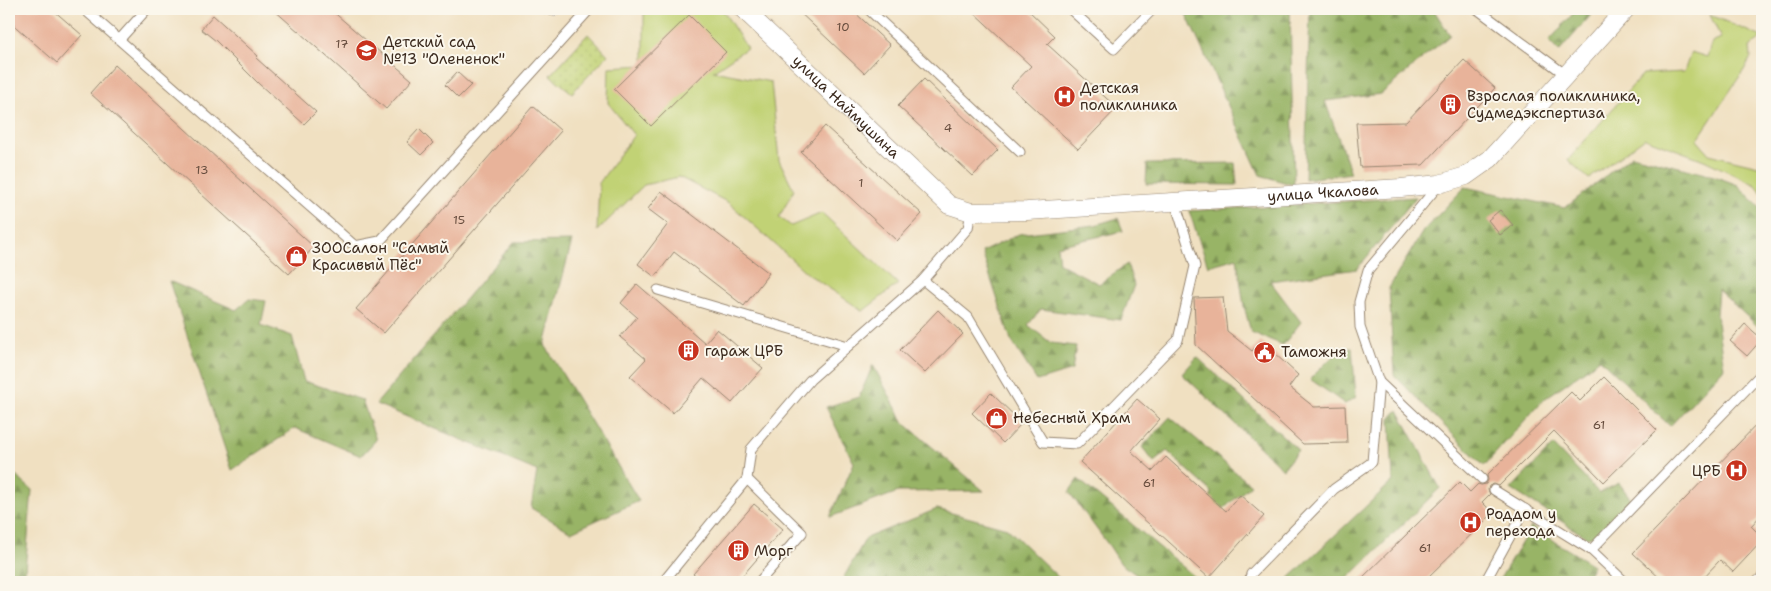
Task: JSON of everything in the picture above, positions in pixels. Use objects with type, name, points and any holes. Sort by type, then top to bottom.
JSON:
[{"type":"street","name":"улица Чкалова","points":[[949,205],[971,212],[1027,212],[1439,184],[1466,176],[1490,159],[1626,9]]},
{"type":"street","name":"улица Наймушина","points":[[754,12],[949,205]]},
{"type":"lane","points":[[84,9],[355,246],[380,241],[590,9]]},
{"type":"lane","points":[[120,39],[147,9]]},
{"type":"lane","points":[[546,9],[559,9]]},
{"type":"lane","points":[[868,9],[1020,152]]},
{"type":"lane","points":[[1070,9],[1114,49],[1153,9]]},
{"type":"lane","points":[[1477,9],[1566,75]]},
{"type":"lane","points":[[1249,582],[1251,574],[1334,489],[1372,462],[1379,382],[1360,327],[1359,302],[1368,270],[1439,184]]},
{"type":"lane","points":[[923,280],[968,317],[1043,442],[1076,444],[1178,340],[1195,266],[1175,202]]},
{"type":"lane","points":[[663,582],[747,479],[751,449],[810,380],[923,280],[968,228],[971,212]]},
{"type":"lane","points":[[658,290],[848,346]]},
{"type":"lane","points":[[1591,550],[1762,373]]},
{"type":"lane","points":[[1379,382],[1482,479]]},
{"type":"lane","points":[[747,479],[802,533],[759,582]]},
{"type":"lane","points":[[1494,490],[1591,550],[1625,582]]},
{"type":"lane","points":[[1485,582],[1525,509]]},
{"type":"lane","points":[[1757,582],[1762,577]]},
{"type":"green space","points":[[644,9],[722,9],[747,48],[713,71],[771,82],[779,160],[794,190],[779,217],[791,226],[822,213],[898,284],[863,311],[808,274],[729,203],[679,177],[644,185],[597,231],[599,183],[634,135],[608,103],[609,67],[644,65]]},
{"type":"green space","points":[[1191,9],[1290,9],[1294,185],[1260,175],[1186,14]]},
{"type":"green space","points":[[1310,9],[1433,9],[1450,35],[1381,94],[1325,101],[1351,173],[1305,179]]},
{"type":"green space","points":[[1577,9],[1596,9],[1559,52],[1549,41]]},
{"type":"green space","points":[[1710,15],[1762,37],[1750,47],[1751,57],[1744,70],[1697,140],[1709,154],[1758,166],[1762,162],[1762,193],[1756,185],[1704,160],[1645,138],[1589,179],[1568,160],[1643,74],[1684,72],[1691,52],[1707,57],[1712,42],[1721,38]]},
{"type":"green space","points":[[588,34],[608,55],[572,93],[550,75]]},
{"type":"green space","points":[[1632,155],[1714,176],[1738,185],[1762,210],[1762,330],[1718,290],[1716,315],[1724,368],[1670,426],[1600,359],[1543,400],[1484,466],[1394,375],[1389,288],[1423,231],[1465,187],[1565,208]]},
{"type":"green space","points":[[1235,163],[1237,185],[1146,184],[1147,164]]},
{"type":"green space","points":[[1416,197],[1357,269],[1270,281],[1301,322],[1283,345],[1251,332],[1244,306],[1237,258],[1208,266],[1189,211]]},
{"type":"green space","points":[[1118,218],[1123,231],[1057,246],[1059,263],[1099,284],[1127,264],[1134,285],[1121,320],[1041,309],[1028,325],[1051,343],[1076,346],[1072,370],[1037,381],[1011,340],[982,252],[1019,234],[1095,225]]},
{"type":"green space","points":[[572,241],[545,345],[639,501],[571,532],[531,508],[537,471],[376,404],[514,242]]},
{"type":"green space","points":[[169,281],[236,310],[249,299],[266,301],[261,325],[292,336],[304,381],[362,400],[376,440],[361,456],[295,428],[232,470]]},
{"type":"green space","points":[[1352,347],[1356,397],[1345,404],[1310,379],[1341,348]]},
{"type":"green space","points":[[1197,357],[1298,450],[1283,469],[1182,374]]},
{"type":"green space","points":[[873,365],[904,423],[984,491],[898,492],[830,517],[854,463],[826,407],[859,397]]},
{"type":"green space","points":[[1398,410],[1440,488],[1344,582],[1285,582],[1393,481],[1390,419]]},
{"type":"green space","points":[[1170,417],[1251,485],[1216,515],[1208,505],[1212,492],[1167,451],[1154,462],[1142,447]]},
{"type":"green space","points":[[1553,445],[1599,493],[1619,483],[1631,499],[1596,536],[1586,537],[1511,489]]},
{"type":"green space","points":[[9,470],[32,490],[24,582],[9,582]]},
{"type":"green space","points":[[1078,479],[1201,582],[1147,582],[1121,564],[1069,492]]},
{"type":"green space","points":[[937,509],[1007,528],[1063,582],[841,582],[866,538]]},
{"type":"green space","points":[[1531,527],[1593,565],[1584,582],[1498,582]]},
{"type":"building","points":[[9,9],[52,9],[82,35],[57,63],[9,21]]},
{"type":"building","points":[[273,9],[330,9],[412,80],[386,109]]},
{"type":"building","points":[[796,9],[851,9],[890,45],[864,73]]},
{"type":"building","name":"Детская поликлиника","points":[[970,9],[1027,9],[1055,36],[1047,44],[1117,108],[1078,149],[1011,87],[1031,66]]},
{"type":"building","points":[[213,15],[258,56],[256,58],[316,112],[304,124],[201,29]]},
{"type":"building","points":[[689,15],[726,52],[651,126],[614,89]]},
{"type":"building","name":"Взрослая поликлиника, Судмедэкспертиза","points":[[1464,60],[1495,88],[1423,165],[1360,167],[1356,123],[1406,122]]},
{"type":"building","points":[[115,65],[314,247],[289,274],[90,93]]},
{"type":"building","points":[[457,72],[471,85],[458,98],[445,85]]},
{"type":"building","points":[[924,79],[998,150],[973,176],[898,106]]},
{"type":"building","points":[[533,106],[561,131],[384,333],[356,309]]},
{"type":"building","points":[[825,126],[922,214],[897,241],[801,152]]},
{"type":"building","points":[[419,129],[433,143],[421,155],[407,142]]},
{"type":"building","name":"гараж ЦРБ","points":[[661,191],[769,273],[744,306],[674,252],[655,277],[638,264],[668,224],[648,209]]},
{"type":"building","points":[[1500,210],[1513,225],[1500,235],[1488,220]]},
{"type":"building","name":"гараж ЦРБ","points":[[637,284],[705,343],[717,329],[763,368],[732,403],[703,378],[673,413],[630,376],[646,359],[620,337],[637,317],[621,303]]},
{"type":"building","points":[[1223,297],[1227,331],[1252,351],[1261,341],[1298,375],[1289,387],[1314,407],[1345,406],[1347,443],[1303,444],[1196,345],[1194,298]]},
{"type":"building","points":[[938,310],[963,334],[925,373],[900,350]]},
{"type":"building","points":[[1745,324],[1762,339],[1747,356],[1730,341]]},
{"type":"building","points":[[1604,377],[1657,430],[1604,482],[1554,431],[1499,486],[1494,484],[1489,486],[1490,494],[1482,502],[1493,513],[1423,582],[1358,582],[1460,482],[1470,492],[1478,484],[1486,484],[1488,480],[1487,475],[1571,392],[1580,401]]},
{"type":"building","name":"Небесный Храм","points":[[991,393],[1022,423],[1003,443],[972,413]]},
{"type":"building","points":[[1137,399],[1160,419],[1131,451],[1153,471],[1166,457],[1226,511],[1240,495],[1264,516],[1209,578],[1080,462]]},
{"type":"building","name":"ЦРБ","points":[[1762,419],[1762,514],[1751,526],[1762,537],[1762,541],[1733,572],[1720,560],[1699,582],[1664,582],[1633,553]]},
{"type":"building","name":"Морг","points":[[754,504],[783,529],[737,582],[702,582],[693,574]]},
{"type":"place","name":"Детский сад №13 \"Олененок\"","points":[[367,51]]},
{"type":"place","name":"Детская поликлиника","points":[[1064,97]]},
{"type":"place","name":"Взрослая поликлиника, Судмедэкспертиза","points":[[1451,105]]},
{"type":"place","name":"ЗООСалон \"Самый Красивый Пёс\"","points":[[296,257]]},
{"type":"place","name":"гараж ЦРБ","points":[[689,351]]},
{"type":"place","name":"Таможня","points":[[1265,352]]},
{"type":"place","name":"Небесный Храм","points":[[997,418]]},
{"type":"place","name":"ЦРБ","points":[[1737,471]]},
{"type":"place","name":"Роддом у перехода","points":[[1470,523]]},
{"type":"place","name":"Морг","points":[[738,551]]}]
